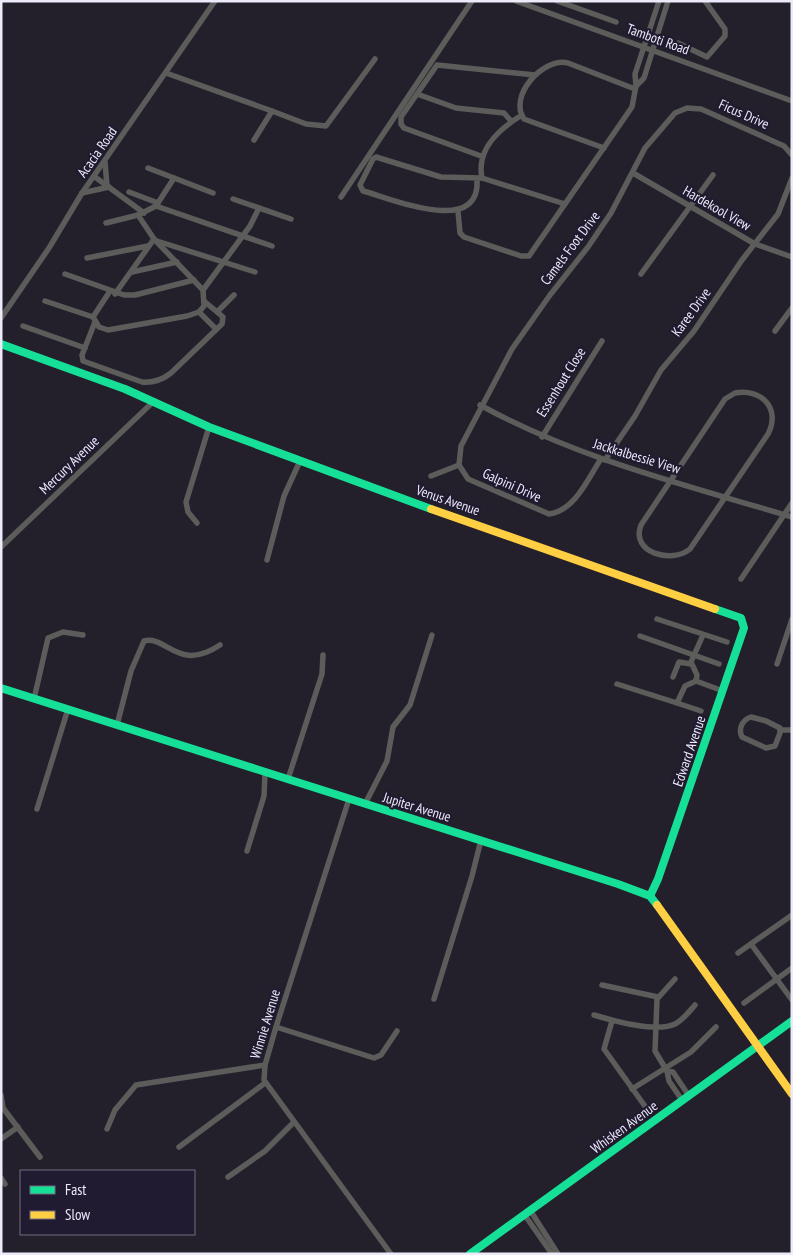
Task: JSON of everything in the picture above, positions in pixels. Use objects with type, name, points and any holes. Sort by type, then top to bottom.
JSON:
[{"type":"street","name":"Acacia Road","points":[[1,318],[49,248],[82,193],[95,177],[214,1]]},
{"type":"street","points":[[341,197],[472,1]]},
{"type":"street","name":"Tamboti Road","points":[[516,1],[792,101]]},
{"type":"street","points":[[557,1],[576,4],[616,22]]},
{"type":"street","points":[[458,211],[460,233],[464,237],[525,257],[532,253],[632,107],[635,74],[659,1]]},
{"type":"street","points":[[635,88],[644,78],[668,1]]},
{"type":"street","points":[[678,43],[707,57],[725,36],[725,29],[705,1]]},
{"type":"street","points":[[166,73],[306,124],[326,126],[374,60]]},
{"type":"street","points":[[604,148],[527,121],[522,115],[521,97],[535,75],[548,66],[562,62],[635,88]]},
{"type":"street","points":[[481,156],[402,126],[402,117],[434,68],[439,65],[535,75]]},
{"type":"street","points":[[417,94],[456,108],[504,113],[511,122]]},
{"type":"street","name":"Ficus Drive","points":[[682,110],[701,109],[784,146],[792,155]]},
{"type":"street","name":"Camels Foot Drive","points":[[480,405],[512,349],[611,213],[648,142],[667,120],[682,110]]},
{"type":"street","points":[[254,140],[272,112]]},
{"type":"street","points":[[522,115],[499,132],[481,156],[479,179],[477,191],[474,199],[466,208],[458,211],[412,205],[363,191],[360,187],[360,181],[376,157],[440,177],[479,179],[565,204]]},
{"type":"street","points":[[105,162],[108,187]]},
{"type":"street","points":[[148,168],[213,193]]},
{"type":"street","name":"Hardekool View","points":[[633,173],[756,244],[792,257]]},
{"type":"street","points":[[642,274],[713,175]]},
{"type":"street","points":[[45,301],[94,320],[105,330],[113,330],[199,312],[203,308],[203,290],[155,240],[141,214],[95,177]]},
{"type":"street","points":[[106,223],[141,214],[157,205],[174,178]]},
{"type":"street","name":"Karee Drive","points":[[603,459],[636,416],[661,370],[694,331],[780,210],[792,178]]},
{"type":"street","points":[[82,193],[108,187]]},
{"type":"street","points":[[128,192],[157,205],[272,246]]},
{"type":"street","points":[[232,199],[291,219]]},
{"type":"street","points":[[203,290],[240,236],[250,226],[259,208]]},
{"type":"street","points":[[155,240],[148,246],[132,272],[113,292],[94,320],[82,357],[85,362],[142,382],[163,379],[216,330],[224,319],[218,311],[204,301]]},
{"type":"street","points":[[155,240],[255,272]]},
{"type":"street","points":[[87,258],[148,246]]},
{"type":"street","points":[[132,272],[177,262]]},
{"type":"street","points":[[65,274],[113,292],[135,295],[194,280]]},
{"type":"street","points":[[218,311],[234,295]]},
{"type":"street","points":[[775,331],[792,308]]},
{"type":"street","points":[[199,312],[216,330]]},
{"type":"street","points":[[23,326],[85,348]]},
{"type":"street","name":"Essenhout Close","points":[[542,437],[602,341]]},
{"type":"street","name":"Venus Avenue","points":[[1,344],[154,401],[209,427],[300,461],[737,615]]},
{"type":"street","points":[[740,392],[753,394],[765,400],[773,415],[773,425],[690,549],[676,555],[658,554],[643,545],[639,538],[640,529],[672,480],[726,399],[740,392]]},
{"type":"street","name":"Mercury Avenue","points":[[1,547],[154,401]]},
{"type":"street","points":[[431,476],[459,465],[461,446],[480,405]]},
{"type":"street","name":"Jackkalbessie View","points":[[480,405],[542,437],[603,459],[792,518]]},
{"type":"street","points":[[197,523],[188,512],[186,502],[209,427]]},
{"type":"street","name":"Galpini Drive","points":[[459,465],[471,480],[550,514],[560,511],[571,503],[603,459]]},
{"type":"street","points":[[267,560],[284,496],[300,461]]},
{"type":"street","points":[[741,579],[792,503]]},
{"type":"street","name":"Edward Avenue","points":[[650,896],[658,879],[744,628],[743,621],[737,615]]},
{"type":"street","points":[[657,619],[727,642]]},
{"type":"street","points":[[777,664],[792,619]]},
{"type":"street","points":[[34,699],[48,638],[63,632],[82,635]]},
{"type":"street","points":[[366,804],[389,758],[394,727],[410,705],[432,635]]},
{"type":"street","points":[[696,681],[697,675],[691,664],[703,635]]},
{"type":"street","points":[[640,636],[719,664]]},
{"type":"street","points":[[117,725],[131,671],[144,640],[151,640],[179,654],[190,656],[206,652],[220,645]]},
{"type":"street","points":[[288,779],[322,674],[323,655]]},
{"type":"street","points":[[673,677],[679,662],[691,664]]},
{"type":"street","points":[[677,703],[684,686],[696,681],[723,691]]},
{"type":"street","points":[[617,684],[701,711]]},
{"type":"street","name":"Jupiter Avenue","points":[[1,688],[481,840],[650,896]]},
{"type":"street","points":[[37,809],[68,709]]},
{"type":"street","points":[[780,730],[775,746],[766,748],[744,739],[740,729],[745,720],[754,717],[777,726],[780,730],[792,730]]},
{"type":"street","points":[[247,851],[264,796],[265,773]]},
{"type":"street","name":"Winnie Avenue","points":[[265,1082],[265,1065],[276,1027],[349,799]]},
{"type":"street","points":[[434,998],[472,876],[481,840]]},
{"type":"street","points":[[650,896],[756,1047],[792,1094]]},
{"type":"street","points":[[738,953],[792,915]]},
{"type":"street","points":[[751,944],[792,1000]]},
{"type":"street","points":[[744,1002],[792,968]]},
{"type":"street","points":[[675,979],[658,997],[655,1051],[666,1069],[667,1077],[674,1088],[686,1098]]},
{"type":"street","points":[[602,985],[658,997]]},
{"type":"street","points":[[594,1015],[656,1027],[674,1025],[680,1022],[695,1005]]},
{"type":"street","points":[[612,1020],[604,1049],[646,1109]]},
{"type":"street","name":"Whisken Avenue","points":[[470,1254],[792,1021]]},
{"type":"street","points":[[276,1027],[374,1058],[381,1055],[397,1031]]},
{"type":"street","points":[[632,1089],[691,1052],[716,1027]]},
{"type":"street","points":[[107,1129],[115,1110],[136,1085],[265,1065]]},
{"type":"street","points":[[666,1069],[673,1072],[681,1084],[686,1098]]},
{"type":"street","points":[[179,1147],[265,1082],[391,1254]]},
{"type":"street","points":[[674,1088],[681,1084]]},
{"type":"street","points":[[1,1095],[3,1108],[40,1157]]},
{"type":"street","points":[[228,1177],[265,1151],[294,1122]]},
{"type":"street","points":[[1,1139],[18,1127]]},
{"type":"street","points":[[527,1212],[552,1254]]},
{"type":"street","points":[[527,1212],[558,1254]]},
{"type":"traffic: fast","points":[[1,344],[125,389],[209,427],[431,509]]},
{"type":"traffic: fast","points":[[650,896],[658,879],[744,628],[741,618],[715,609]]},
{"type":"traffic: fast","points":[[1,688],[618,884],[650,896],[657,905]]},
{"type":"traffic: fast","points":[[470,1254],[792,1021]]},
{"type":"traffic: slow","points":[[431,509],[715,609]]},
{"type":"traffic: slow","points":[[657,905],[792,1094]]}]
